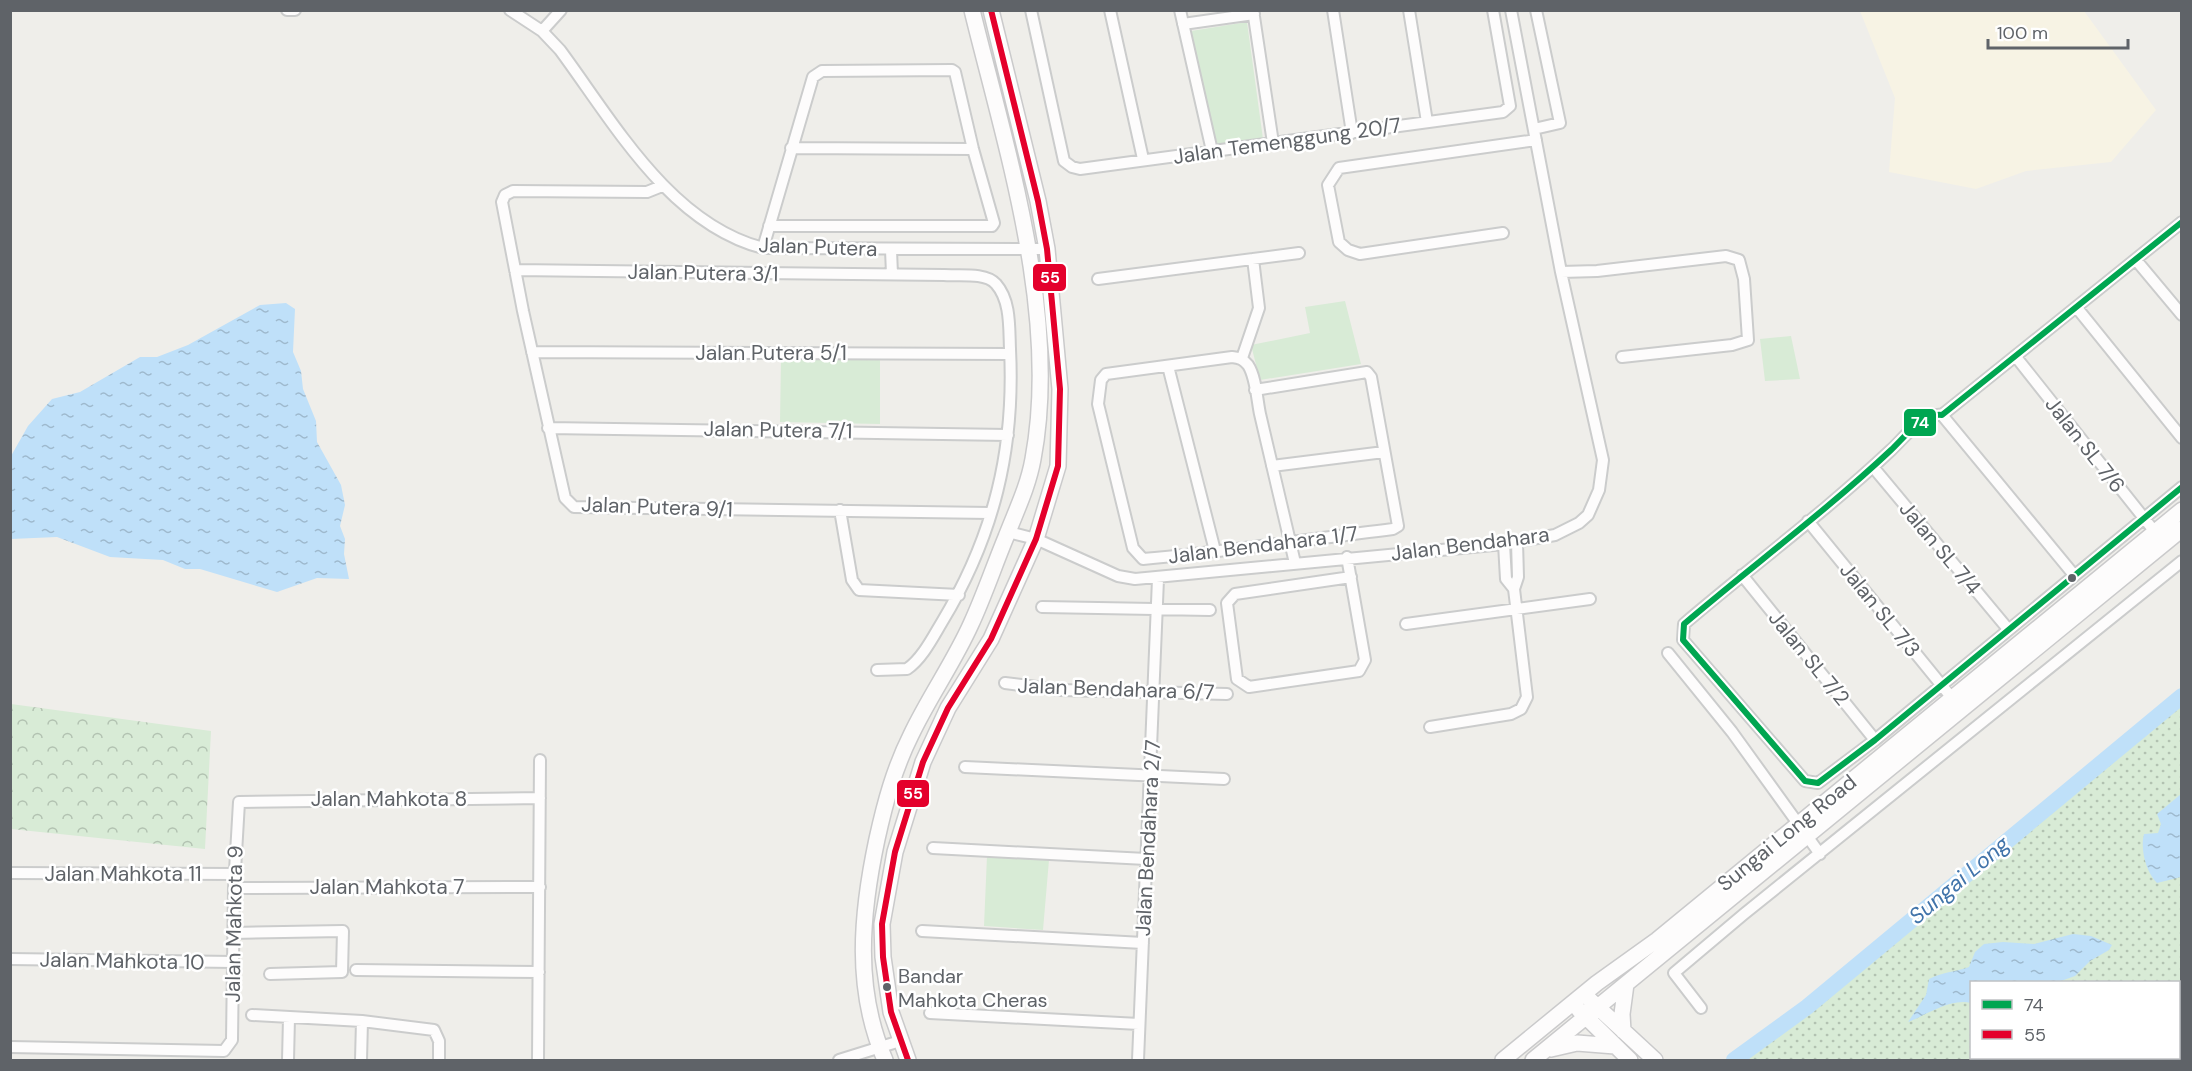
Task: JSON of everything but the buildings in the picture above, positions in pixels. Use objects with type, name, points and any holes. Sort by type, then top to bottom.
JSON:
[{"type":"street","points":[[287,10],[296,10]]},
{"type":"street","name":"Jalan Putera","points":[[510,10],[542,31],[560,50],[662,186],[716,230],[763,248],[1047,249]]},
{"type":"street","points":[[542,31],[561,10]]},
{"type":"street","points":[[882,1054],[868,1008],[862,968],[868,879],[883,809],[891,781],[910,736],[970,626],[1028,483],[1034,456],[1040,376],[1030,249],[972,10]]},
{"type":"street","points":[[909,1060],[900,1041],[887,993],[882,924],[903,819],[923,762],[948,708],[991,639],[1036,540],[1052,490],[1059,441],[1060,389],[1047,249],[1038,201],[991,10]]},
{"type":"street","name":"Jalan Temenggung 20/7","points":[[1031,10],[1064,161],[1080,169],[1503,112],[1510,106],[1493,10]]},
{"type":"street","points":[[1110,10],[1143,159]]},
{"type":"street","points":[[1180,10],[1212,151]]},
{"type":"street","points":[[1333,10],[1352,133]]},
{"type":"street","points":[[1409,10],[1427,122]]},
{"type":"street","name":"Jalan Bendahara","points":[[1008,532],[1036,540],[1118,576],[1161,578],[1347,556],[1517,542],[1555,535],[1579,523],[1588,515],[1603,475],[1603,460],[1562,275],[1511,10]]},
{"type":"street","points":[[1503,233],[1360,255],[1348,250],[1339,242],[1328,185],[1339,168],[1535,135],[1560,123],[1536,10]]},
{"type":"street","points":[[1183,24],[1254,12],[1272,143]]},
{"type":"street","points":[[763,248],[769,226],[791,148],[810,83],[822,71],[952,70],[955,72],[973,149],[994,223],[989,228],[769,226]]},
{"type":"street","points":[[791,148],[973,149]]},
{"type":"street","name":"Jalan Putera 9/1","points":[[662,186],[647,192],[513,191],[505,195],[502,202],[548,428],[565,498],[574,507],[990,513]]},
{"type":"street","points":[[1942,415],[2181,222]]},
{"type":"street","points":[[891,250],[892,274]]},
{"type":"street","points":[[1098,279],[1299,253]]},
{"type":"street","points":[[1562,275],[1587,276],[1597,271],[1726,256],[1739,260],[1743,269],[1748,340],[1732,345],[1622,357]]},
{"type":"street","points":[[1242,358],[1259,308],[1253,259]]},
{"type":"street","points":[[2136,260],[2181,315]]},
{"type":"street","name":"Jalan Putera 3/1","points":[[515,270],[892,274],[990,278],[1002,294],[1008,314],[1012,410],[1003,475],[977,555],[959,594],[912,666],[902,671],[877,669]]},
{"type":"street","points":[[2077,308],[2181,438]]},
{"type":"street","name":"Jalan Putera 5/1","points":[[532,351],[1010,354]]},
{"type":"street","points":[[1215,551],[1168,366],[1232,357],[1242,358],[1249,367],[1255,390],[1295,563]]},
{"type":"street","name":"Jalan SL 7/6","points":[[2016,357],[2155,532]]},
{"type":"street","name":"Jalan Bendahara 1/7","points":[[1168,366],[1106,374],[1101,380],[1098,404],[1133,548],[1143,559],[1393,529],[1398,526],[1384,452]]},
{"type":"street","points":[[1255,390],[1362,372],[1371,377],[1384,452],[1272,466]]},
{"type":"street","points":[[2074,575],[1942,415],[1935,414],[1922,421],[1873,467],[1683,624],[1683,640],[1804,781],[1818,783],[1875,740],[2181,487]]},
{"type":"street","name":"Jalan Putera 7/1","points":[[548,428],[1008,435]]},
{"type":"street","name":"Jalan SL 7/4","points":[[1873,467],[2008,629]]},
{"type":"street","points":[[840,510],[852,580],[860,590],[959,594]]},
{"type":"street","name":"Sungai Long Road","points":[[1503,1060],[1584,993],[1657,940],[2181,510]]},
{"type":"street","name":"Jalan SL 7/3","points":[[1808,521],[1952,698]]},
{"type":"street","name":"Sungai Long Road","points":[[1538,1057],[2181,529]]},
{"type":"street","points":[[1430,727],[1511,714],[1521,709],[1527,697],[1514,589],[1518,578],[1517,542]]},
{"type":"street","points":[[1504,543],[1506,579],[1514,589]]},
{"type":"street","points":[[1347,556],[1351,577],[1365,660],[1359,671],[1249,687],[1236,679],[1227,603],[1235,594],[1351,577]]},
{"type":"street","points":[[1701,1008],[1674,973],[2181,561]]},
{"type":"street","name":"Jalan SL 7/2","points":[[1742,575],[1875,740]]},
{"type":"street","name":"Jalan Bendahara 2/7","points":[[1138,1060],[1161,578]]},
{"type":"street","points":[[1406,624],[1590,599]]},
{"type":"street","points":[[1042,607],[1159,611],[1210,610]]},
{"type":"street","points":[[1668,653],[1732,732],[1820,854]]},
{"type":"street","name":"Jalan Bendahara 6/7","points":[[1005,683],[1009,686],[1060,690],[1227,694]]},
{"type":"street","points":[[538,1060],[540,760]]},
{"type":"street","points":[[965,767],[1224,779]]},
{"type":"street","name":"Jalan Mahkota 8","points":[[239,802],[540,798]]},
{"type":"street","name":"Jalan Mahkota 9","points":[[10,1047],[224,1051],[230,1046],[232,1040],[234,888],[239,802]]},
{"type":"street","points":[[933,848],[1146,859]]},
{"type":"street","name":"Jalan Mahkota 11","points":[[10,873],[235,874]]},
{"type":"street","name":"Jalan Mahkota 7","points":[[234,888],[540,887]]},
{"type":"street","points":[[233,933],[343,931],[344,970],[339,974],[270,974]]},
{"type":"street","points":[[922,932],[1143,943]]},
{"type":"street","name":"Jalan Mahkota 10","points":[[10,959],[232,962]]},
{"type":"street","points":[[356,970],[539,972]]},
{"type":"street","points":[[1623,1031],[1622,1014],[1626,984]]},
{"type":"street","points":[[1584,993],[1651,1056]]},
{"type":"street","points":[[1572,1003],[1630,1060]]},
{"type":"street","points":[[930,1013],[1139,1024]]},
{"type":"street","points":[[252,1016],[363,1021],[434,1030],[440,1041],[439,1060]]},
{"type":"street","points":[[288,1060],[289,1018]]},
{"type":"street","points":[[361,1060],[363,1021]]},
{"type":"street","points":[[839,1060],[882,1054],[900,1041]]},
{"type":"street","points":[[1538,1057],[1558,1046],[1577,1042],[1615,1046]]},
{"type":"shaded area","points":[[1860,11],[2084,11],[2156,110],[2111,162],[2026,171],[1976,189],[1889,172],[1895,98]]},
{"type":"green space","points":[[1247,22],[1263,139],[1217,145],[1191,31]]},
{"type":"green space","points":[[1345,301],[1361,364],[1260,380],[1251,345],[1310,333],[1305,307]]},
{"type":"green space","points":[[1791,336],[1800,379],[1765,381],[1760,339]]},
{"type":"green space","points":[[781,359],[880,360],[880,424],[780,422]]},
{"type":"green space","points":[[2181,703],[2181,1060],[1741,1060],[1826,995]]},
{"type":"green space","points":[[11,704],[211,731],[205,849],[11,829]]},
{"type":"green space","points":[[987,856],[1049,860],[1043,930],[984,926]]},
{"type":"water","points":[[286,303],[295,309],[293,352],[301,371],[303,389],[316,421],[317,442],[341,485],[345,505],[340,526],[345,539],[344,554],[349,579],[317,578],[277,592],[200,569],[185,569],[163,560],[110,557],[57,537],[11,539],[11,456],[28,426],[52,399],[80,392],[140,357],[157,357],[188,345],[260,305]]},
{"type":"water","points":[[2181,794],[2181,877],[2157,883],[2145,860],[2144,834],[2158,833],[2161,824],[2157,814]]},
{"type":"water","points":[[2073,934],[2091,936],[2112,945],[2109,950],[2090,961],[2075,976],[2061,981],[1970,981],[1970,1003],[1947,1005],[1908,1022],[1926,995],[1929,979],[1969,967],[1975,952],[1984,944],[2003,942],[2034,944]]},
{"type":"waterway","name":"Sungai Long","points":[[1734,1060],[1807,1007],[2182,696]]},
{"type":"transit line","name":"55","points":[[908,1060],[891,1012],[883,957],[882,924],[895,852],[923,762],[948,708],[991,639],[1036,539],[1058,466],[1060,389],[1047,249],[1038,201],[991,10]]},
{"type":"transit line","name":"74","points":[[2182,222],[1942,415],[1935,415],[1914,427],[1840,495],[1684,624],[1683,640],[1805,781],[1818,783],[1875,740],[2182,487]]},
{"type":"place","name":"Bandar Mahkota Cheras","points":[[887,987]]}]
